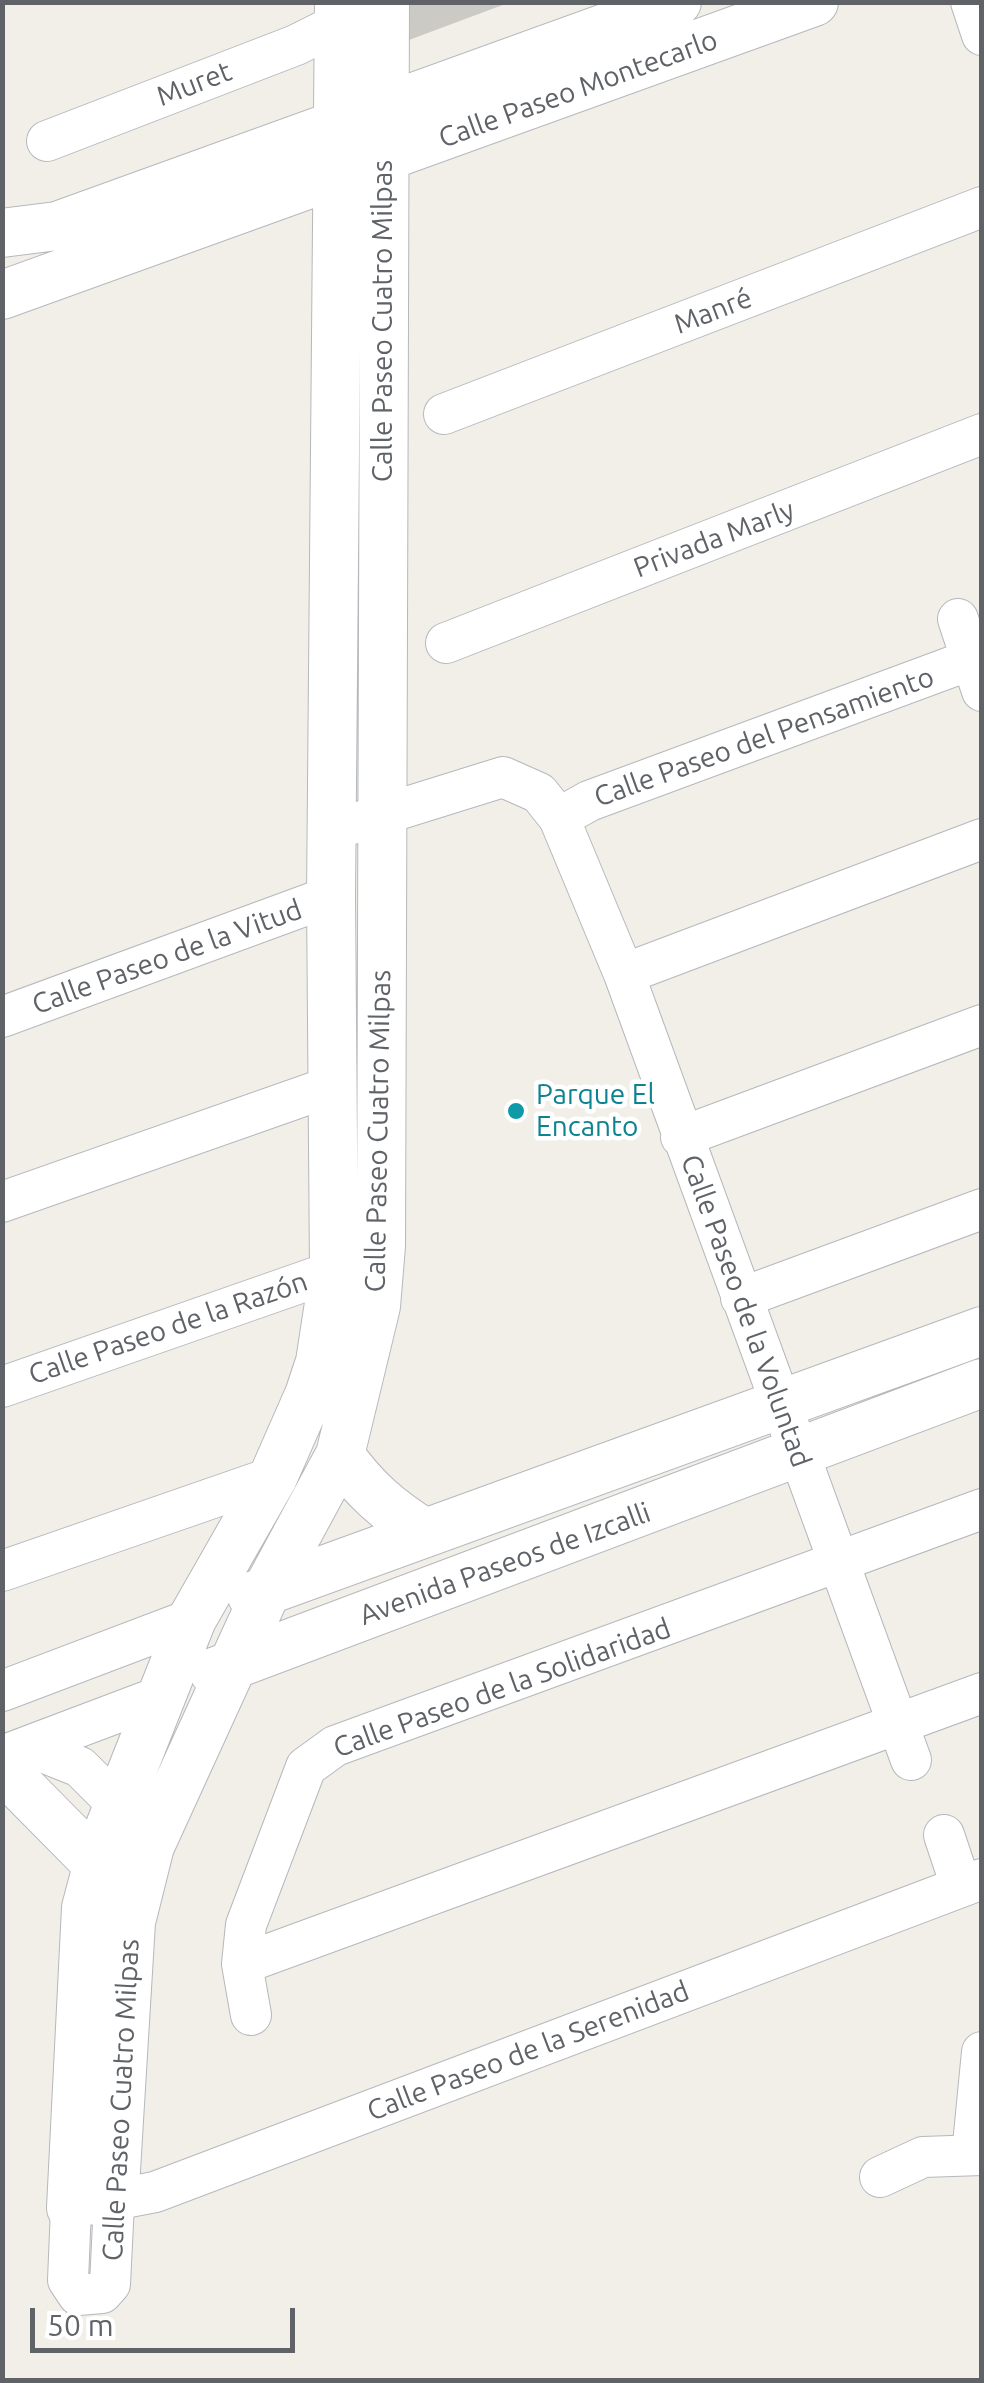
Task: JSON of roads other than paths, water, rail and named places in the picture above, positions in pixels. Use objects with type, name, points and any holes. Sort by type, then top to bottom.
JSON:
[{"type":"street","name":"Calle Paseo Cuatro Milpas","points":[[92,2206],[131,1922],[150,1846],[267,1590],[340,1455],[376,1306],[381,1246],[385,2]]},
{"type":"street","name":"Calle Paseo Montecarlo","points":[[2,233],[57,226],[677,2]]},
{"type":"street","name":"Calle Paseo Montecarlo","points":[[2,295],[814,2]]},
{"type":"street","points":[[971,2],[982,35]]},
{"type":"street","name":"Calle Paseo Cuatro Milpas","points":[[92,2206],[86,1908],[119,1806],[192,1619],[273,1477],[320,1362],[334,1270],[331,896],[338,13]]},
{"type":"street","name":"Muret","points":[[47,141],[296,45],[338,13]]},
{"type":"street","name":"Manré","points":[[444,414],[982,207]]},
{"type":"street","name":"Privada Marly","points":[[446,643],[982,434]]},
{"type":"street","name":"Calle Paseo del Pensamiento","points":[[558,818],[588,801],[976,675],[958,619]]},
{"type":"street","name":"Calle Paseo de la Voluntad","points":[[333,830],[503,777],[539,794],[558,818],[624,974],[904,1742]]},
{"type":"street","points":[[624,974],[982,839]]},
{"type":"street","name":"Calle Paseo de la Vitud","points":[[2,1017],[331,896]]},
{"type":"street","points":[[682,1136],[982,1025]]},
{"type":"street","points":[[2,1202],[332,1086]]},
{"type":"street","points":[[740,1298],[982,1209]]},
{"type":"street","name":"Calle Paseo de la Razón","points":[[2,1387],[334,1270]]},
{"type":"street","name":"Avenida Paseos de Izcalli","points":[[192,1619],[982,1331]]},
{"type":"street","name":"Avenida Paseos de Izcalli","points":[[12,1757],[231,1665],[982,1383]]},
{"type":"street","points":[[340,1455],[362,1487],[391,1513],[425,1532]]},
{"type":"street","points":[[2,1571],[273,1477]]},
{"type":"street","name":"Calle Paseo de la Solidaridad","points":[[252,2014],[242,1964],[246,1925],[306,1767],[336,1746],[982,1509]]},
{"type":"street","points":[[2,1691],[192,1619]]},
{"type":"street","points":[[242,1964],[904,1742],[982,1693]]},
{"type":"street","points":[[12,1757],[80,1768],[119,1806]]},
{"type":"street","points":[[12,1757],[98,1865]]},
{"type":"street","points":[[944,1835],[972,1883]]},
{"type":"street","name":"Calle Paseo de la Serenidad","points":[[92,2206],[155,2192],[972,1883]]},
{"type":"street","points":[[880,2177],[923,2157],[977,2155],[982,2052]]},
{"type":"place","name":"Parque El Encanto","points":[[516,1111]]}]
